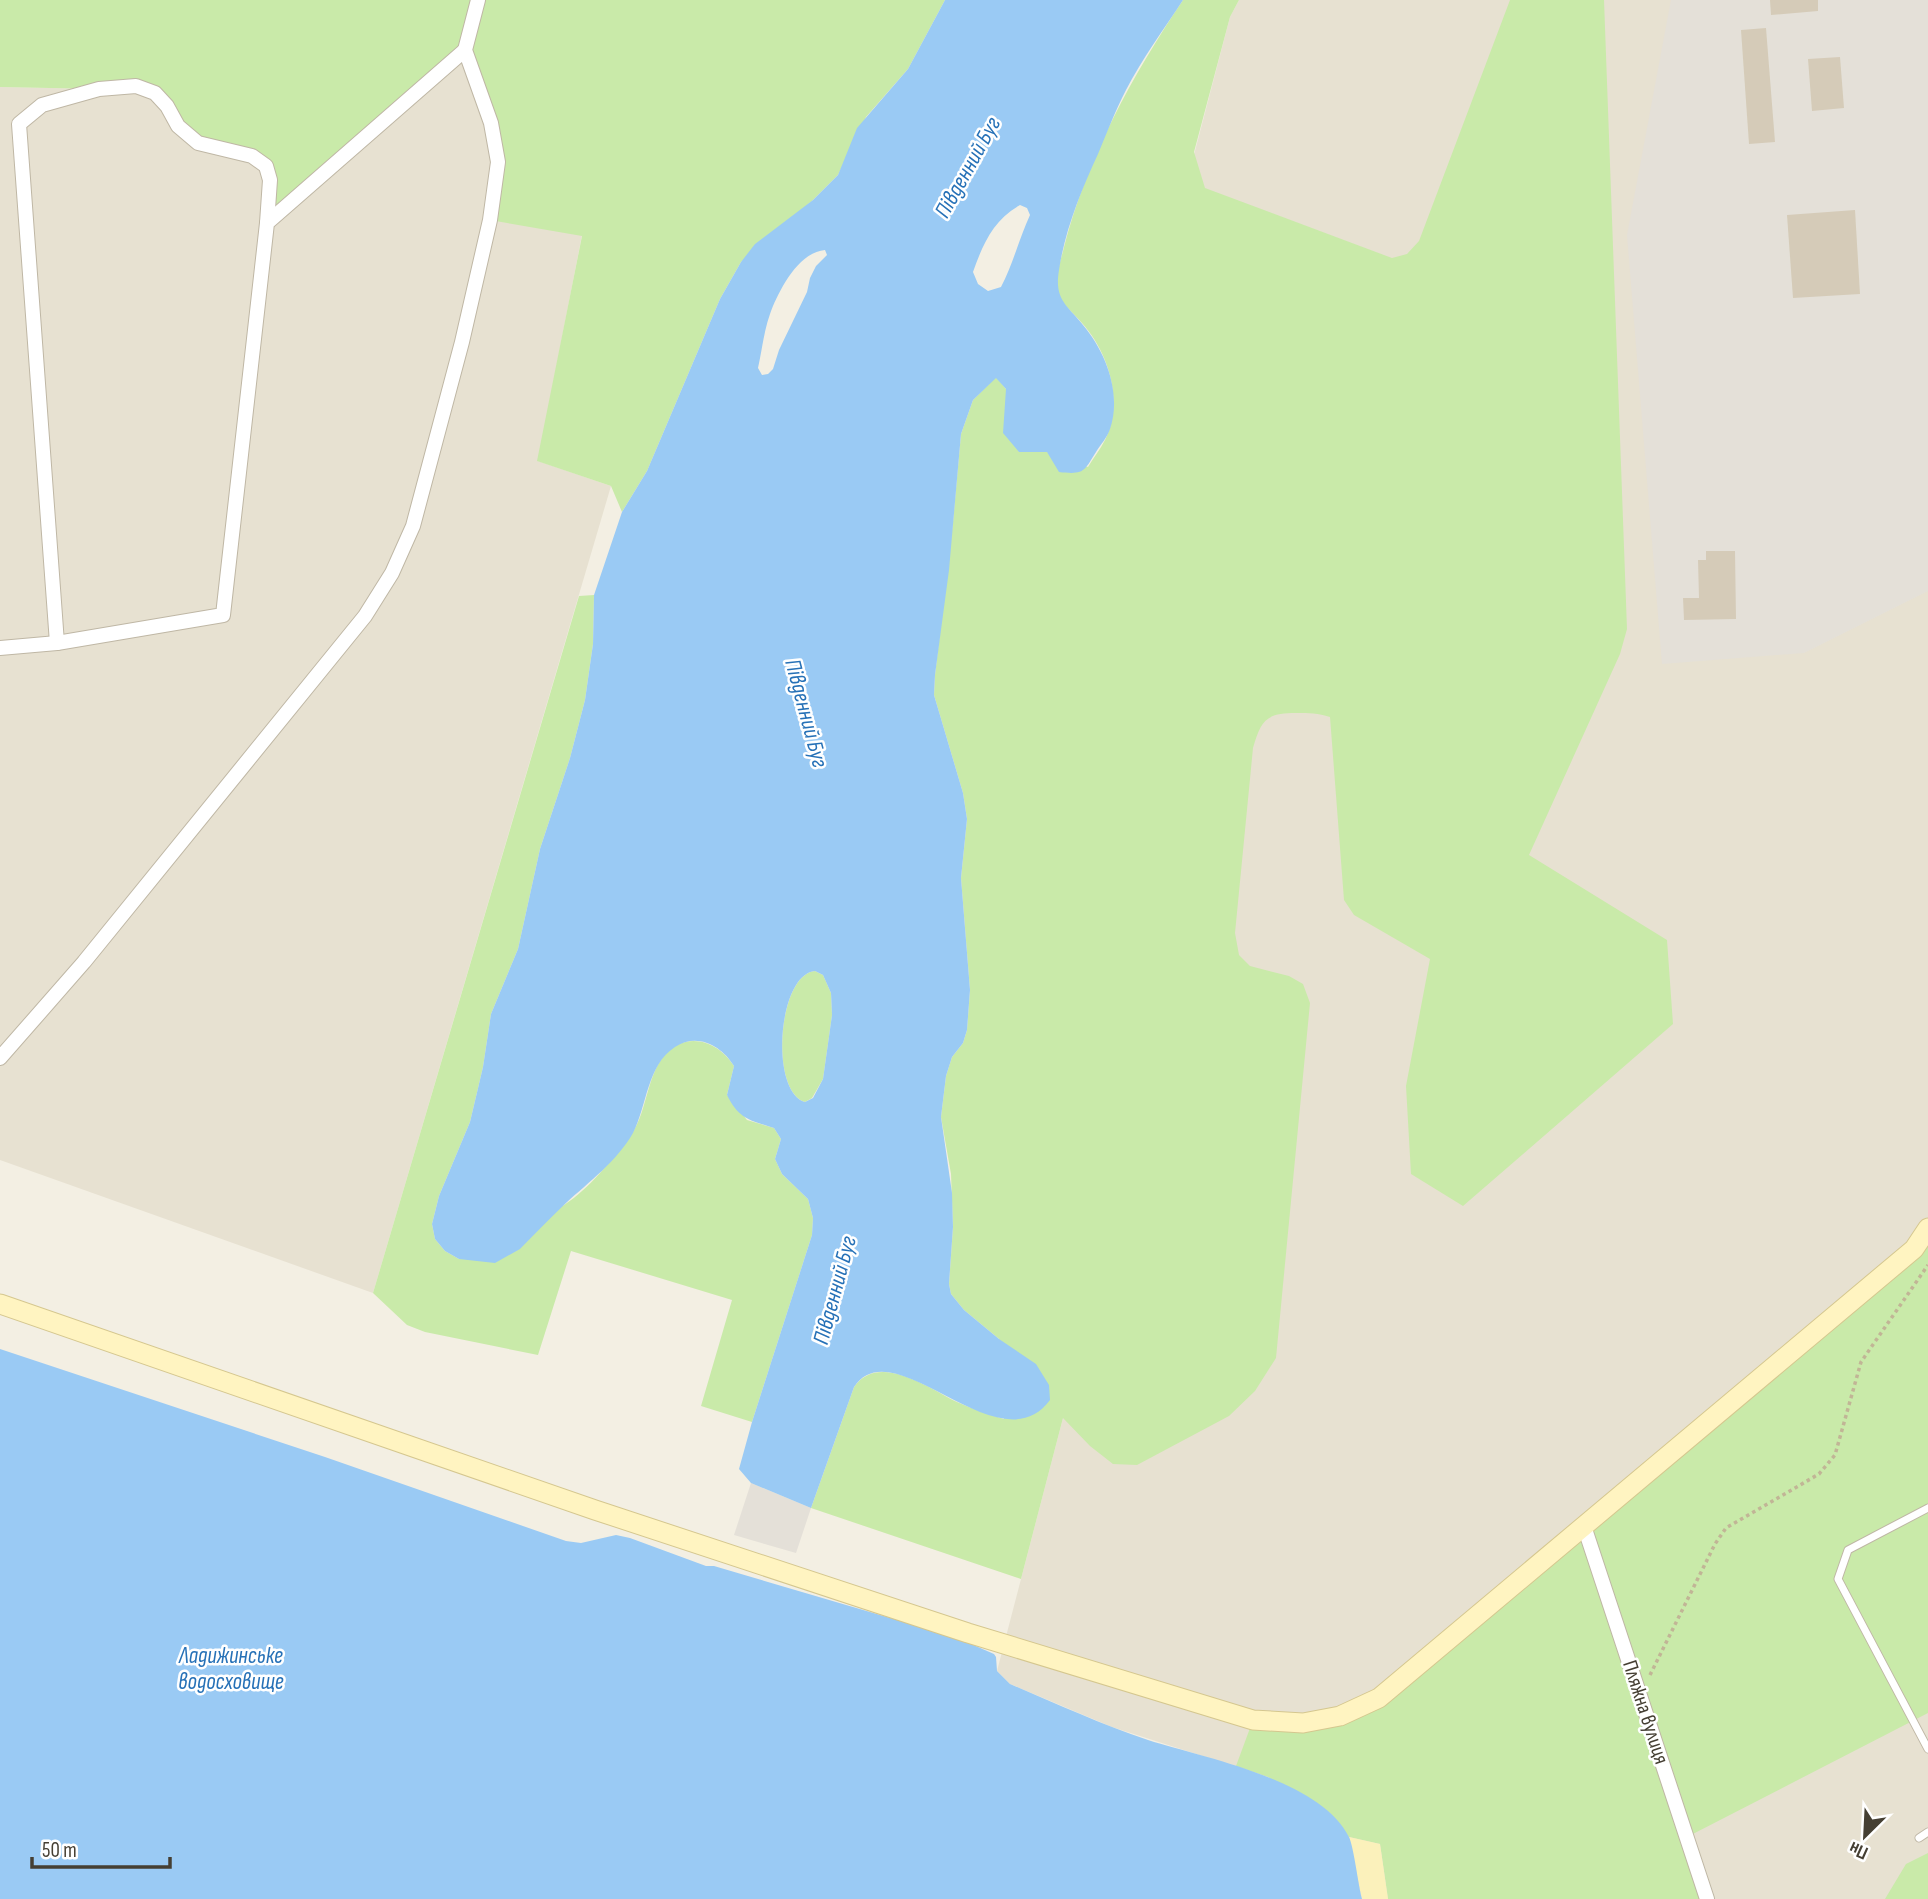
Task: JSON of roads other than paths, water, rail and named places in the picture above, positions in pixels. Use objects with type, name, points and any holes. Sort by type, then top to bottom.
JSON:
[{"type":"street","points":[[267,223],[465,50],[478,0]]},
{"type":"street","points":[[0,1058],[84,962],[365,616],[392,573],[413,526],[462,342],[490,220],[498,162],[491,122],[465,50]]},
{"type":"street","points":[[0,648],[57,643],[223,615],[270,180],[266,166],[252,156],[198,143],[178,126],[167,106],[155,93],[136,86],[99,89],[42,105],[19,124],[57,643]]},
{"type":"street","points":[[0,1304],[621,1519],[968,1633],[1252,1720],[1303,1724],[1340,1716],[1379,1698],[1921,1248],[1928,1228]]},
{"type":"street","name":"Пляжна вулиця","points":[[1584,1526],[1707,1899]]},
{"type":"lane","points":[[1928,1508],[1848,1550],[1838,1579],[1928,1749]]},
{"type":"lane","points":[[1919,1838],[1928,1832]]},
{"type":"water","name":"Південний Буг","points":[[945,0],[1183,0],[1139,67],[1118,106],[1074,211],[1059,270],[1060,295],[1099,348],[1110,374],[1114,402],[1110,429],[1083,470],[1074,473],[1059,472],[1047,452],[1019,452],[1003,433],[1006,389],[996,378],[973,400],[961,434],[949,570],[935,675],[934,695],[963,793],[967,819],[961,878],[970,990],[967,1030],[963,1043],[952,1057],[946,1076],[941,1117],[952,1193],[953,1227],[949,1284],[951,1294],[964,1310],[999,1339],[1036,1364],[1049,1385],[1050,1400],[1029,1417],[1003,1419],[976,1410],[894,1373],[872,1373],[854,1387],[811,1508],[751,1483],[739,1469],[812,1235],[813,1218],[808,1199],[782,1174],[775,1159],[781,1139],[774,1128],[746,1118],[731,1103],[727,1095],[734,1066],[723,1052],[708,1043],[692,1041],[675,1047],[666,1055],[653,1075],[633,1133],[619,1153],[520,1249],[495,1263],[459,1259],[445,1251],[435,1239],[432,1224],[439,1196],[470,1122],[483,1067],[491,1014],[518,949],[540,849],[570,758],[585,700],[593,644],[594,595],[622,512],[647,471],[720,299],[741,262],[755,244],[813,200],[838,175],[857,128],[908,69]],"holes":[[[1020,205],[1027,208],[1030,215],[1001,287],[988,291],[978,284],[973,272],[985,242],[996,225]],[[825,250],[827,255],[816,266],[810,278],[807,292],[779,350],[773,369],[762,375],[758,368],[766,327],[774,305],[790,274],[815,252]],[[815,971],[823,975],[831,993],[832,1015],[823,1079],[813,1098],[805,1102],[794,1093],[786,1077],[783,1057],[786,1011],[793,991],[802,977]]]},
{"type":"water","name":"Ладижинське водосховище","points":[[0,1349],[325,1457],[566,1541],[581,1543],[616,1535],[630,1538],[706,1566],[714,1566],[955,1637],[994,1654],[997,1671],[1010,1684],[1130,1734],[1259,1774],[1313,1800],[1334,1817],[1349,1837],[1362,1899],[0,1899]]}]
